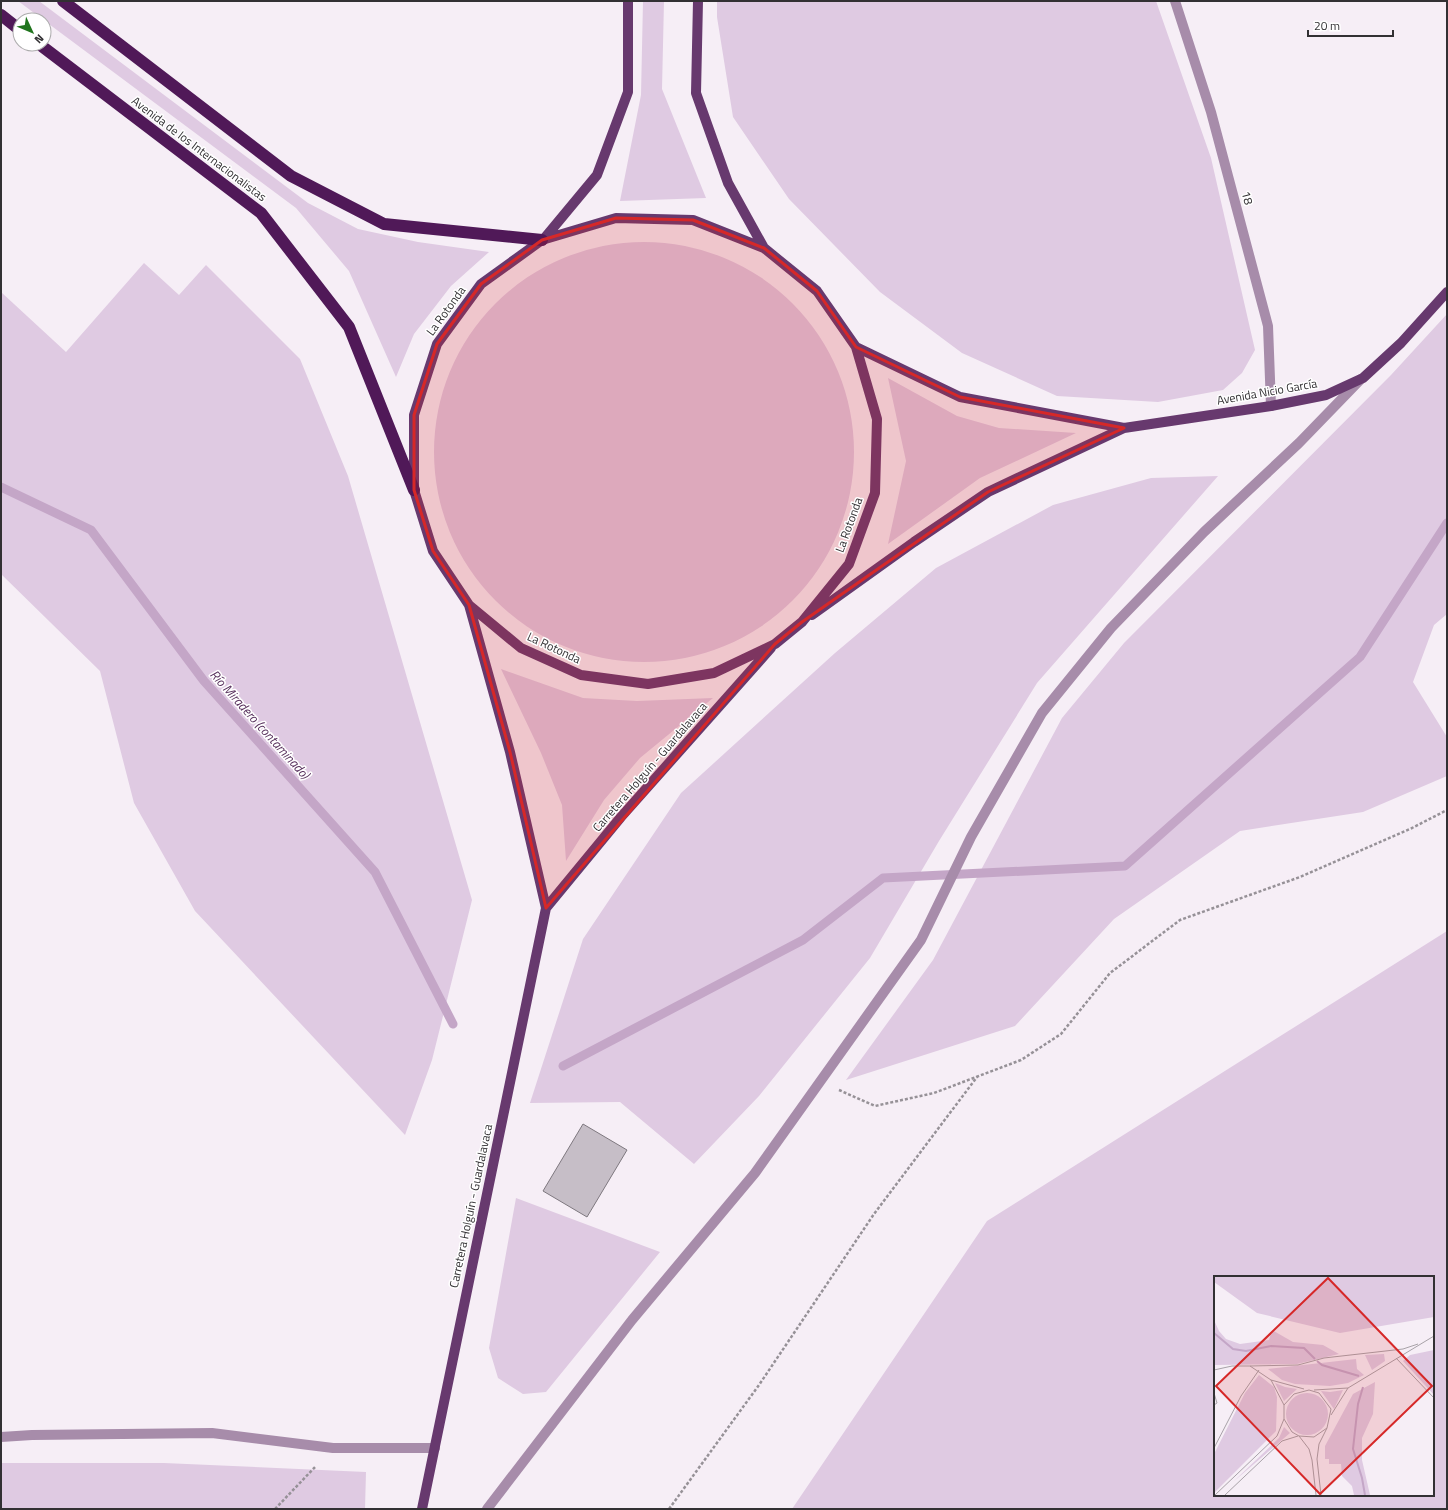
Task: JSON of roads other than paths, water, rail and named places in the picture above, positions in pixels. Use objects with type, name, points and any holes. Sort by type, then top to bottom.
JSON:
[{"type":"highway","points":[[63,1],[291,176],[384,224],[542,240]]},
{"type":"highway","points":[[1,15],[12,24]]},
{"type":"highway","name":"Avenida de los Internacionalistas","points":[[50,52],[261,213],[349,327],[414,490]]},
{"type":"main road","points":[[542,240],[597,175],[628,92],[628,1]]},
{"type":"main road","points":[[698,1],[696,93],[728,184],[764,248]]},
{"type":"main road","name":"La Rotonda","points":[[616,218],[692,220],[764,248],[818,290],[856,347],[877,419],[875,493],[849,564],[802,622],[775,644],[714,673],[648,684],[582,675],[520,648],[470,605],[434,551],[414,490],[414,415],[437,344],[481,284],[542,240],[616,218]]},
{"type":"main road","name":"Avenida Nicio García","points":[[1124,428],[1271,406],[1326,395],[1363,378],[1401,342],[1447,292]]},
{"type":"main road","points":[[856,347],[960,397],[1124,428]]},
{"type":"main road","points":[[802,622],[914,542],[988,492],[1124,428]]},
{"type":"main road","name":"Carretera Holguín - Guardalavaca","points":[[422,1509],[546,908],[510,752],[470,605]]},
{"type":"main road","name":"Carretera Holguín - Guardalavaca","points":[[546,908],[621,818],[775,644]]},
{"type":"street","name":"18","points":[[1175,1],[1211,112],[1268,326],[1271,406]]},
{"type":"street","points":[[487,1509],[632,1320],[755,1173],[921,940],[971,838],[1042,713],[1111,628],[1204,532],[1299,443],[1363,378]]},
{"type":"street","points":[[1,1437],[32,1435],[212,1433],[334,1448],[435,1448]]},
{"type":"waterway","name":"Río Miradero (contaminado)","points":[[1,487],[91,530],[204,681],[375,872],[453,1024]]},
{"type":"waterway","points":[[563,1066],[803,940],[883,878],[1125,866],[1360,657],[1447,523]]}]
